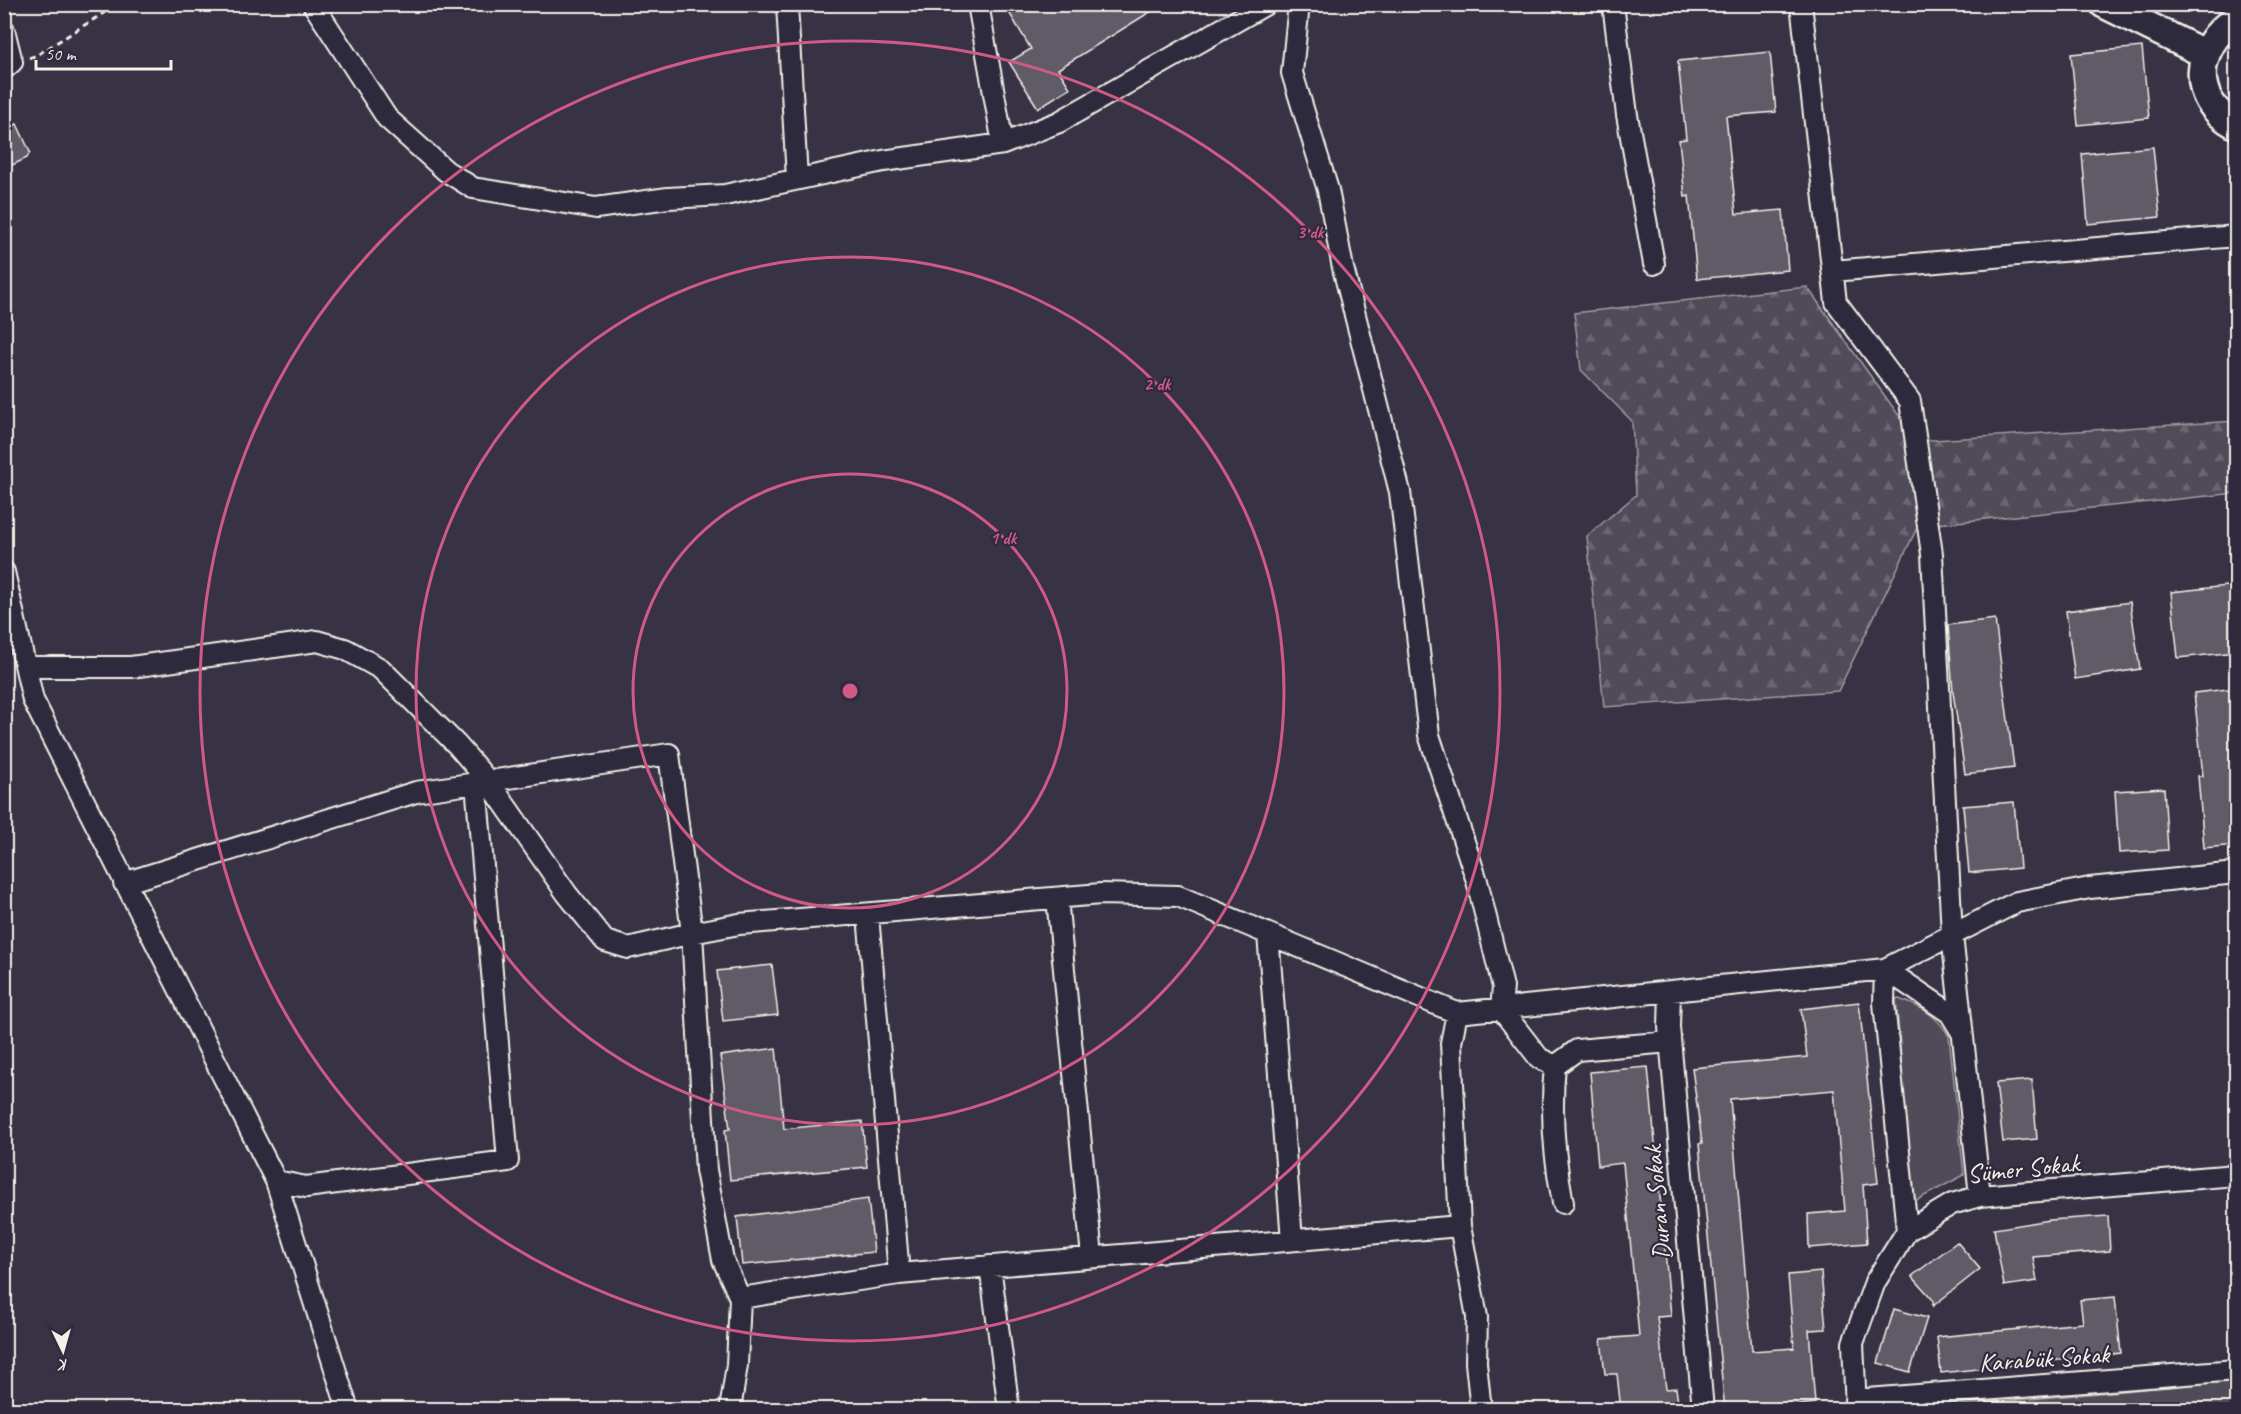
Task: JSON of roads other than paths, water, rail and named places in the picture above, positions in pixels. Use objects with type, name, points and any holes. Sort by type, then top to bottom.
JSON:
[{"type":"street","points":[[313,4],[387,118],[446,171],[473,188],[596,208],[668,198],[725,195],[883,161],[1003,144],[1059,122],[1266,4]]},
{"type":"street","points":[[786,4],[797,179]]},
{"type":"street","points":[[978,4],[1003,144]]},
{"type":"street","points":[[1299,4],[1292,73],[1328,190],[1343,267],[1400,492],[1429,735],[1477,881],[1503,987],[1501,1009],[1539,1058],[1555,1066]]},
{"type":"street","points":[[1612,4],[1627,115],[1654,264]]},
{"type":"street","points":[[1801,4],[1836,302],[1910,400],[1932,554],[1952,935],[1980,1196]]},
{"type":"street","points":[[2104,4],[2205,54]]},
{"type":"street","points":[[2236,19],[2222,28],[2210,43],[2205,54],[2202,79],[2208,97],[2228,119],[2236,141]]},
{"type":"street","points":[[4,30],[8,66]]},
{"type":"street","points":[[1833,271],[2236,236]]},
{"type":"street","points":[[4,572],[33,700],[276,1181],[348,1410]]},
{"type":"street","points":[[26,667],[131,667],[317,641],[345,649],[381,669],[457,745],[482,782],[605,941],[628,948],[739,924],[1101,894],[1178,896],[1456,1013],[1885,969],[2017,902],[2090,888],[2236,873]]},
{"type":"street","points":[[124,883],[416,792],[669,754],[692,933],[706,1170],[723,1260],[740,1298],[737,1365],[730,1410]]},
{"type":"street","points":[[276,1181],[306,1187],[508,1161],[482,782]]},
{"type":"street","points":[[1057,898],[1092,1257]]},
{"type":"street","points":[[868,915],[899,1274]]},
{"type":"street","points":[[1268,933],[1292,1240]]},
{"type":"street","points":[[1885,969],[1950,1013],[1962,1032]]},
{"type":"street","points":[[1885,969],[1884,1003],[1907,1232]]},
{"type":"street","name":"Duran Sokak","points":[[1670,991],[1670,1042],[1703,1410]]},
{"type":"street","points":[[1456,1013],[1451,1043],[1460,1226],[1477,1317],[1476,1363],[1481,1410]]},
{"type":"street","points":[[1563,1203],[1556,1166],[1551,1104],[1555,1066],[1577,1050],[1670,1042]]},
{"type":"street","name":"Sümer Sokak","points":[[1856,1405],[1853,1343],[1875,1282],[1907,1232],[1952,1204],[1980,1196],[2236,1175]]},
{"type":"street","points":[[740,1298],[899,1274],[1460,1226]]},
{"type":"street","points":[[990,1266],[1008,1410]]},
{"type":"street","name":"Karabük Sokak","points":[[1856,1405],[2236,1370]]}]
